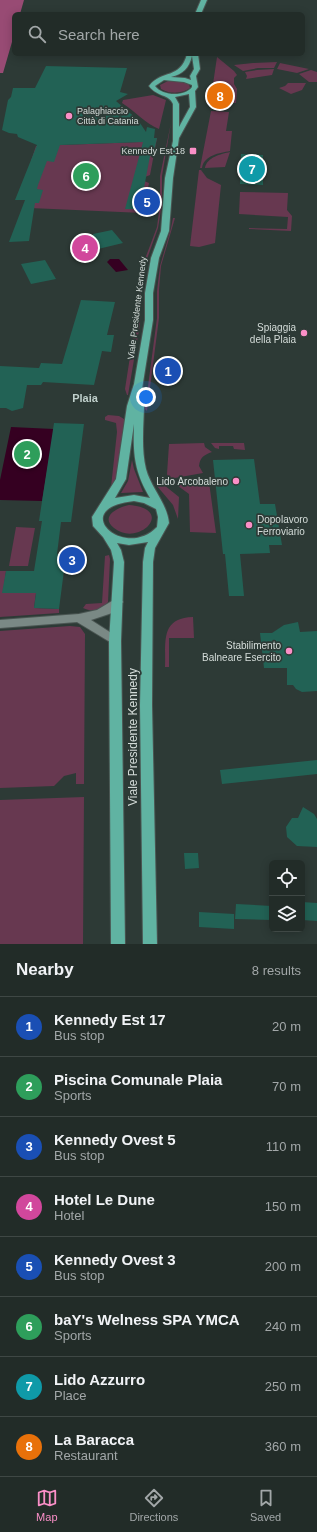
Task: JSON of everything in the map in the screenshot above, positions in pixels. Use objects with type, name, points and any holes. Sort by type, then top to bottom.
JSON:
[{"type":"main road","points":[[199,12],[204,0]]},
{"type":"main road","points":[[176,141],[176,104],[174,99],[168,95],[157,92],[152,88],[154,83],[181,71],[189,61],[190,56]]},
{"type":"main road","points":[[176,141],[194,107],[193,76],[197,69],[196,56]]},
{"type":"main road","points":[[163,80],[182,79],[193,88]]},
{"type":"main road","points":[[168,95],[182,94],[193,88]]},
{"type":"main road","name":"Viale Presidente Kennedy","points":[[139,384],[149,320],[151,283],[155,258],[165,231],[169,178],[176,141]]},
{"type":"main road","points":[[139,384],[139,453],[144,477],[164,515],[164,521],[159,532],[146,539],[136,541],[120,540],[107,535],[100,527],[98,522],[99,513],[105,506],[121,479],[132,406],[139,384]]},
{"type":"main road","points":[[105,506],[117,500],[130,498],[145,499],[159,507]]},
{"type":"main road","name":"Viale Presidente Kennedy","points":[[150,944],[146,705],[148,570],[150,548],[159,532]]},
{"type":"main road","name":"Viale Presidente Kennedy","points":[[107,535],[116,550],[119,562],[115,641],[118,944]]},
{"type":"street","points":[[0,624],[79,618],[99,614],[108,610],[117,602]]},
{"type":"street","points":[[79,618],[108,635],[115,641]]},
{"type":"shaded area","points":[[0,0],[24,0],[21,12],[12,12],[12,42],[3,73],[0,73]]},
{"type":"shaded area","points":[[217,57],[237,75],[234,78],[234,84],[237,89],[236,103],[212,102],[212,97],[227,97],[227,91],[212,91]]},
{"type":"shaded area","points":[[277,62],[274,68],[258,68],[243,71],[234,65],[253,63]]},
{"type":"shaded area","points":[[280,63],[309,69],[297,73],[277,69]]},
{"type":"shaded area","points":[[274,69],[272,75],[246,79],[247,76],[245,72]]},
{"type":"shaded area","points":[[311,70],[317,72],[317,82],[309,82],[299,74]]},
{"type":"shaded area","points":[[168,81],[182,81],[189,84],[190,88],[176,93],[161,89],[160,85]]},
{"type":"shaded area","points":[[288,83],[306,83],[302,90],[291,94],[279,88]]},
{"type":"shaded area","points":[[153,95],[166,100],[159,129],[122,103],[123,100]]},
{"type":"shaded area","points":[[211,111],[229,112],[226,131],[232,131],[230,151],[209,157],[203,164],[202,168],[200,168]]},
{"type":"shaded area","points":[[171,123],[162,176],[162,204],[158,228],[147,259],[141,293],[140,324],[127,395],[125,389],[145,259],[157,227],[160,204],[160,176]]},
{"type":"shaded area","points":[[144,138],[157,138],[150,175],[145,177],[144,181],[149,183],[143,213],[30,208],[31,161],[36,146],[140,142]]},
{"type":"shaded area","points":[[230,152],[225,167],[205,168],[208,161],[211,159]]},
{"type":"shaded area","points":[[199,170],[201,170],[207,178],[221,185],[215,243],[199,247],[190,246]]},
{"type":"shaded area","points":[[240,192],[288,193],[287,210],[292,216],[291,231],[249,229],[287,229],[288,217],[239,214]]},
{"type":"shaded area","points":[[173,218],[175,218],[161,266],[159,318],[147,411],[145,409],[157,318],[157,291],[160,266]]},
{"type":"shaded area","points":[[110,259],[119,259],[128,270],[116,272],[107,262]]},
{"type":"shaded area","points":[[108,415],[119,416],[124,419],[117,480],[111,487],[117,432],[116,423],[105,420],[105,417]]},
{"type":"shaded area","points":[[11,427],[54,429],[42,501],[0,500],[0,480]]},
{"type":"shaded area","points":[[204,443],[205,447],[212,452],[205,455],[200,460],[199,466],[203,473],[169,479],[167,474],[169,444]]},
{"type":"shaded area","points":[[211,443],[244,443],[245,450],[234,449],[233,446],[219,446],[219,449],[215,448]]},
{"type":"shaded area","points":[[132,460],[143,492],[121,493],[128,481]]},
{"type":"shaded area","points":[[209,482],[216,533],[190,532],[189,494],[174,483]]},
{"type":"shaded area","points":[[164,485],[179,497],[178,519],[173,505],[157,486]]},
{"type":"shaded area","points":[[129,505],[143,508],[150,513],[152,519],[148,526],[142,531],[124,533],[114,528],[110,524],[109,520],[112,513]]},
{"type":"shaded area","points":[[16,527],[35,528],[28,566],[9,566]]},
{"type":"shaded area","points":[[109,555],[108,602],[97,610],[87,610],[83,608],[86,604],[102,603],[105,556]]},
{"type":"shaded area","points":[[0,571],[6,571],[3,593],[36,593],[34,608],[59,609],[59,613],[0,617]]},
{"type":"shaded area","points":[[193,617],[194,638],[169,638],[169,667],[165,667],[166,640],[170,627],[182,618]]},
{"type":"shaded area","points":[[70,626],[80,627],[85,634],[84,784],[76,784],[76,773],[64,776],[54,786],[0,788],[0,631]]},
{"type":"shaded area","points":[[84,797],[83,944],[0,944],[0,800]]},
{"type":"building","points":[[46,66],[127,68],[120,92],[128,94],[116,101],[138,120],[146,132],[147,127],[155,129],[154,138],[157,138],[153,156],[150,156],[140,209],[125,209],[143,142],[60,145],[54,162],[47,161],[38,185],[37,189],[43,190],[39,203],[35,203],[29,241],[9,242],[25,200],[15,200],[37,145],[18,137],[17,134],[2,130],[8,100],[11,97],[13,88],[35,88]]},
{"type":"building","points":[[241,154],[263,155],[263,185],[240,184]]},
{"type":"building","points":[[112,230],[123,243],[94,250],[93,234]]},
{"type":"building","points":[[45,260],[56,279],[31,284],[21,264]]},
{"type":"building","points":[[81,300],[115,302],[107,335],[114,335],[111,352],[102,351],[94,385],[43,382],[41,385],[27,385],[23,408],[12,411],[6,408],[0,408],[0,366],[39,368],[41,363],[62,364]]},
{"type":"building","points":[[54,423],[84,424],[71,522],[61,522],[57,554],[66,555],[59,609],[34,608],[36,593],[2,593],[6,571],[34,571],[42,521],[39,521]]},
{"type":"building","points":[[254,459],[260,504],[275,504],[282,545],[269,545],[270,553],[240,554],[244,596],[229,596],[213,460]]},
{"type":"building","name":"Stabilimento Balneare Esercito","points":[[298,622],[300,632],[317,631],[317,691],[302,692],[296,689],[293,685],[287,685],[287,668],[264,668],[260,633],[272,633],[284,625]]},
{"type":"building","points":[[317,760],[317,774],[222,784],[220,770]]},
{"type":"building","points":[[303,807],[314,814],[317,819],[317,847],[297,846],[287,837],[286,827],[292,818],[298,818]]},
{"type":"building","points":[[184,853],[198,853],[199,868],[185,869]]},
{"type":"building","points":[[305,902],[317,903],[317,921],[305,920]]},
{"type":"building","points":[[236,904],[269,906],[269,920],[235,919]]},
{"type":"building","points":[[199,912],[234,914],[234,929],[199,927]]},
{"type":"place","name":"La Baracca","points":[[220,96]]},
{"type":"place","name":"Palaghiaccio Città di Catania","points":[[69,116]]},
{"type":"place","name":"Kennedy Est 18","points":[[193,151]]},
{"type":"place","name":"Lido Azzurro","points":[[252,169]]},
{"type":"place","name":"baY's Welness SPA YMCA","points":[[86,176]]},
{"type":"place","name":"Kennedy Ovest 3","points":[[147,202]]},
{"type":"place","name":"Hotel Le Dune","points":[[85,248]]},
{"type":"place","name":"Spiaggia della Plaia","points":[[304,333]]},
{"type":"place","name":"Kennedy Est 17","points":[[168,371]]},
{"type":"place","name":"Piscina Comunale Plaia","points":[[27,454]]},
{"type":"place","name":"Lido Arcobaleno","points":[[236,481]]},
{"type":"place","name":"Dopolavoro Ferroviario","points":[[249,525]]},
{"type":"place","name":"Kennedy Ovest 5","points":[[72,560]]},
{"type":"place","name":"Stabilimento Balneare Esercito","points":[[289,651]]},
{"type":"district","name":"Plaia","points":[[85,398]]}]
